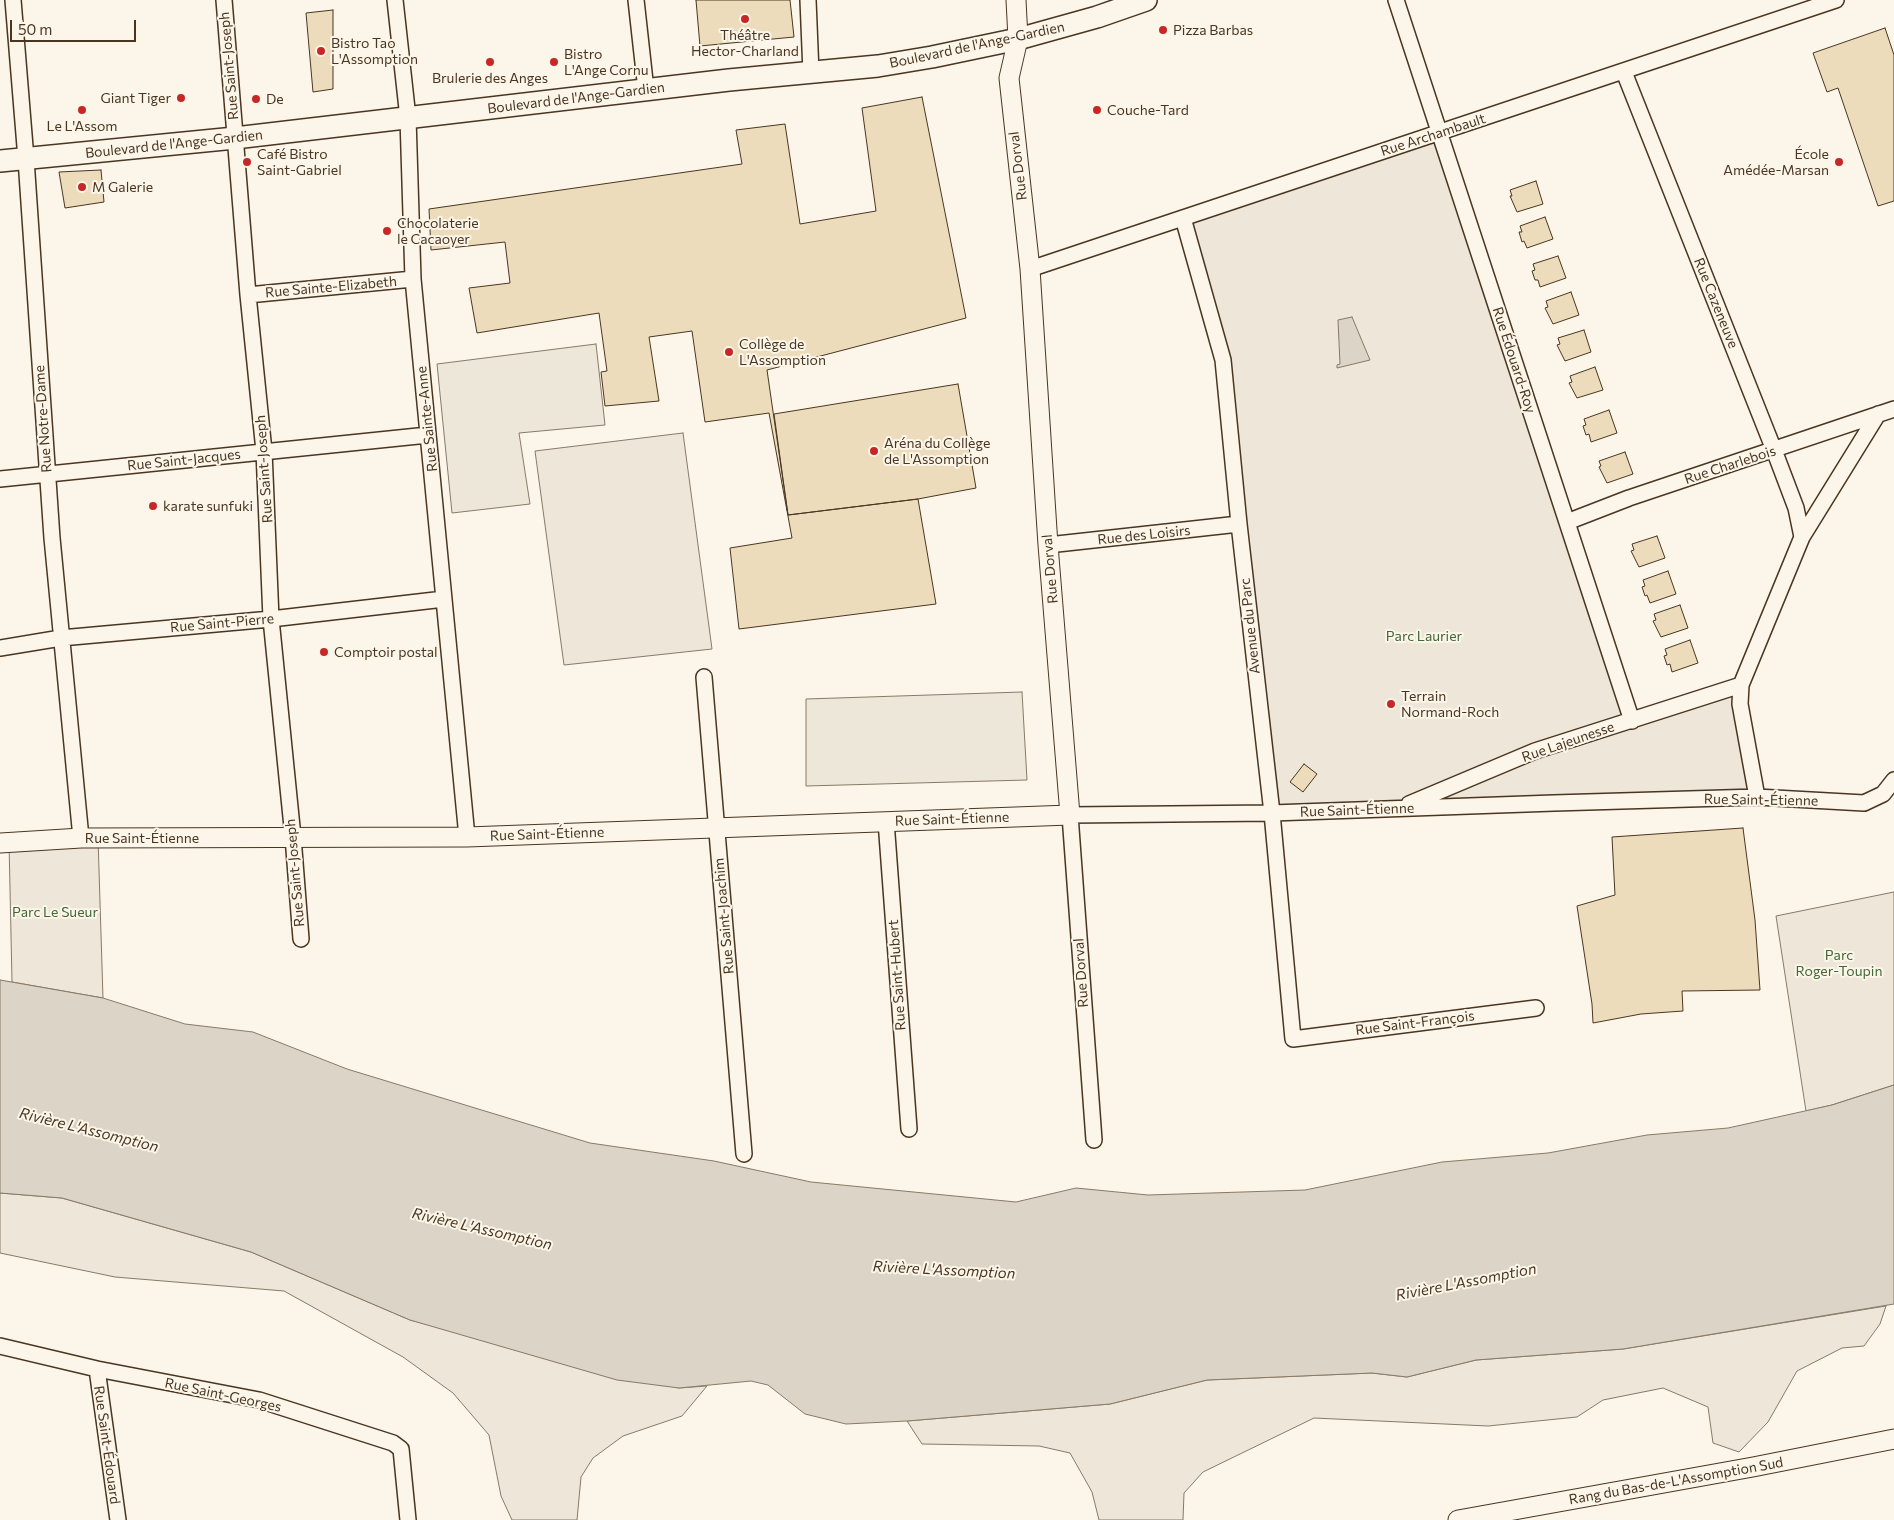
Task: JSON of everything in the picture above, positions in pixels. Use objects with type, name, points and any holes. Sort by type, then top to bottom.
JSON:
[{"type":"main road","name":"Boulevard de l'Ange-Gardien","points":[[0,161],[236,138],[729,80],[901,63],[1018,39],[1097,17],[1146,0]]},
{"type":"street","name":"Rue Notre-Dame","points":[[13,0],[26,159],[47,475],[80,838]]},
{"type":"street","name":"Rue Saint-Joseph","points":[[224,0],[248,295],[264,451],[271,619],[293,837],[301,939]]},
{"type":"street","name":"Rue Sainte-Anne","points":[[395,0],[408,118],[413,280],[467,837]]},
{"type":"street","points":[[636,0],[646,90]]},
{"type":"street","points":[[808,0],[811,73]]},
{"type":"street","name":"Rue Dorval","points":[[1016,0],[1018,39],[1009,78],[1030,269],[1048,545],[1094,1140]]},
{"type":"street","name":"Rue Édouard-Roy","points":[[1396,0],[1632,721]]},
{"type":"street","name":"Rue Archambault","points":[[1030,269],[1836,0]]},
{"type":"street","name":"Rue Cazeneuve","points":[[1624,72],[1774,450],[1796,508],[1802,537]]},
{"type":"street","name":"Avenue du Parc","points":[[1183,218],[1223,360],[1239,524],[1272,813],[1293,1039]]},
{"type":"street","name":"Rue Sainte-Elizabeth","points":[[248,295],[413,280]]},
{"type":"street","name":"Rue Charlebois","points":[[1567,522],[1629,498],[1894,409]]},
{"type":"street","points":[[1758,797],[1740,704],[1740,685],[1802,537],[1878,414]]},
{"type":"street","name":"Rue Saint-Jacques","points":[[0,480],[428,435]]},
{"type":"street","name":"Rue des Loisirs","points":[[1048,545],[1239,524]]},
{"type":"street","name":"Rue Saint-Pierre","points":[[0,648],[62,638],[271,619],[444,599]]},
{"type":"street","name":"Rue Saint-Joachim","points":[[704,677],[744,1154]]},
{"type":"street","name":"Rue Lajeunesse","points":[[1398,809],[1535,752],[1740,685]]},
{"type":"street","name":"Rue Saint-Étienne","points":[[0,843],[80,838],[467,837],[1070,815],[1272,813],[1758,797],[1864,804],[1883,794],[1894,780]]},
{"type":"street","name":"Rue Saint-Hubert","points":[[886,821],[908,1129]]},
{"type":"street","name":"Rue Saint-François","points":[[1293,1039],[1536,1008]]},
{"type":"street","name":"Rue Saint-Georges","points":[[0,1346],[97,1369],[259,1400],[393,1443],[401,1449],[408,1520]]},
{"type":"street","name":"Rue Saint-Édouard","points":[[97,1369],[118,1520]]},
{"type":"street","name":"Rang du Bas-de-L'Assomption Sud","points":[[1458,1520],[1753,1467],[1894,1439]]},
{"type":"green space","name":"Parc Laurier","points":[[1440,133],[1631,720],[1741,685],[1757,797],[1272,813],[1223,360],[1183,218]]},
{"type":"green space","points":[[683,433],[712,649],[564,665],[535,451]]},
{"type":"green space","name":"Parc Le Sueur","points":[[98,838],[103,998],[12,982],[9,842]]},
{"type":"green space","name":"Parc Roger-Toupin","points":[[1894,892],[1894,1085],[1832,1105],[1806,1111],[1776,916]]},
{"type":"green space","points":[[0,1193],[62,1198],[251,1252],[410,1320],[679,1388],[707,1386],[682,1416],[623,1436],[593,1458],[581,1477],[577,1520],[512,1520],[501,1496],[489,1435],[453,1393],[403,1357],[284,1291],[115,1277],[0,1253]]},
{"type":"green space","points":[[1886,1306],[1880,1324],[1864,1346],[1842,1348],[1797,1371],[1768,1422],[1739,1452],[1713,1443],[1708,1407],[1663,1388],[1603,1400],[1577,1417],[1488,1426],[1314,1418],[1203,1472],[1184,1493],[1183,1520],[1099,1520],[1092,1492],[1070,1453],[1039,1446],[922,1444],[907,1421],[1110,1404],[1207,1380],[1372,1373],[1407,1377],[1476,1360],[1623,1349]]},
{"type":"shaded area","points":[[596,344],[605,425],[519,433],[530,504],[452,513],[437,364]]},
{"type":"shaded area","points":[[1022,692],[1027,780],[806,786],[806,699]]},
{"type":"water","points":[[1352,317],[1370,360],[1337,368],[1337,365],[1340,364],[1338,320]]},
{"type":"water","name":"Rivière L'Assomption","points":[[0,980],[103,998],[185,1024],[253,1032],[347,1069],[590,1143],[714,1161],[811,1182],[1016,1202],[1076,1188],[1148,1195],[1305,1190],[1442,1162],[1548,1153],[1647,1135],[1728,1128],[1832,1105],[1894,1085],[1894,1304],[1623,1349],[1476,1360],[1407,1377],[1372,1373],[1207,1380],[1110,1404],[907,1421],[846,1424],[805,1414],[768,1385],[751,1381],[679,1388],[617,1380],[410,1320],[251,1252],[62,1198],[0,1193]]},
{"type":"building","name":"Théâtre Hector-Charland","points":[[696,0],[790,0],[794,37],[700,46]]},
{"type":"building","name":"Bistro Tao L'Assomption","points":[[333,10],[333,89],[313,92],[306,13]]},
{"type":"building","points":[[1885,28],[1894,55],[1894,201],[1878,206],[1838,88],[1827,92],[1813,53]]},
{"type":"building","points":[[922,97],[966,318],[767,370],[788,515],[918,499],[936,604],[739,629],[730,548],[792,538],[769,413],[705,422],[692,331],[649,337],[659,401],[605,406],[601,372],[607,371],[599,313],[477,333],[469,288],[510,283],[505,242],[431,250],[429,209],[742,164],[736,130],[785,124],[800,224],[876,211],[862,108]]},
{"type":"building","name":"M Galerie","points":[[101,170],[104,202],[65,208],[59,172]]},
{"type":"building","points":[[1536,181],[1543,204],[1517,212],[1510,196],[1512,196],[1510,190]]},
{"type":"building","points":[[1545,217],[1553,239],[1527,248],[1524,241],[1522,242],[1519,232],[1522,232],[1520,226]]},
{"type":"building","points":[[1558,256],[1566,278],[1540,287],[1532,271],[1535,270],[1533,264]]},
{"type":"building","points":[[1571,292],[1579,315],[1553,324],[1545,308],[1548,307],[1546,301]]},
{"type":"building","points":[[1584,330],[1591,352],[1565,361],[1557,345],[1560,344],[1558,338]]},
{"type":"building","points":[[1595,367],[1603,390],[1577,398],[1569,383],[1572,382],[1570,376]]},
{"type":"building","name":"Aréna du Collège de L'Assomption","points":[[958,384],[976,488],[918,499],[788,515],[774,414]]},
{"type":"building","points":[[1609,410],[1617,433],[1591,442],[1589,434],[1586,435],[1583,426],[1586,425],[1584,419]]},
{"type":"building","points":[[1625,452],[1633,474],[1607,483],[1599,467],[1601,466],[1599,461]]},
{"type":"building","points":[[1657,536],[1665,558],[1639,567],[1631,551],[1634,550],[1632,544]]},
{"type":"building","points":[[1668,571],[1676,594],[1650,603],[1642,587],[1645,586],[1643,580]]},
{"type":"building","points":[[1680,605],[1688,628],[1661,637],[1653,621],[1656,620],[1654,614]]},
{"type":"building","points":[[1690,640],[1698,663],[1672,672],[1670,664],[1667,665],[1664,656],[1667,655],[1665,649]]},
{"type":"building","points":[[1304,764],[1317,774],[1303,792],[1290,782]]},
{"type":"building","points":[[1743,828],[1755,920],[1760,990],[1682,991],[1683,1011],[1641,1014],[1593,1023],[1592,1004],[1577,906],[1615,895],[1612,837]]},
{"type":"place","name":"Théâtre Hector-Charland","points":[[745,19]]},
{"type":"place","name":"Pizza Barbas","points":[[1163,30]]},
{"type":"place","name":"Bistro Tao L'Assomption","points":[[321,51]]},
{"type":"place","name":"Brulerie des Anges","points":[[490,62]]},
{"type":"place","name":"Bistro L'Ange Cornu","points":[[554,62]]},
{"type":"place","name":"Giant Tiger","points":[[181,98]]},
{"type":"place","name":"De","points":[[256,99]]},
{"type":"place","name":"Le L'Assom","points":[[82,110]]},
{"type":"place","name":"Couche-Tard","points":[[1097,110]]},
{"type":"place","name":"Café Bistro Saint-Gabriel","points":[[247,162]]},
{"type":"place","name":"École Amédée-Marsan","points":[[1839,162]]},
{"type":"place","name":"M Galerie","points":[[82,187]]},
{"type":"place","name":"Chocolaterie le Cacaoyer","points":[[387,231]]},
{"type":"place","name":"Collège de L'Assomption","points":[[729,352]]},
{"type":"place","name":"Aréna du Collège de L'Assomption","points":[[874,451]]},
{"type":"place","name":"karate sunfuki","points":[[153,506]]},
{"type":"place","name":"Comptoir postal","points":[[324,652]]},
{"type":"place","name":"Terrain Normand-Roch","points":[[1391,704]]}]
